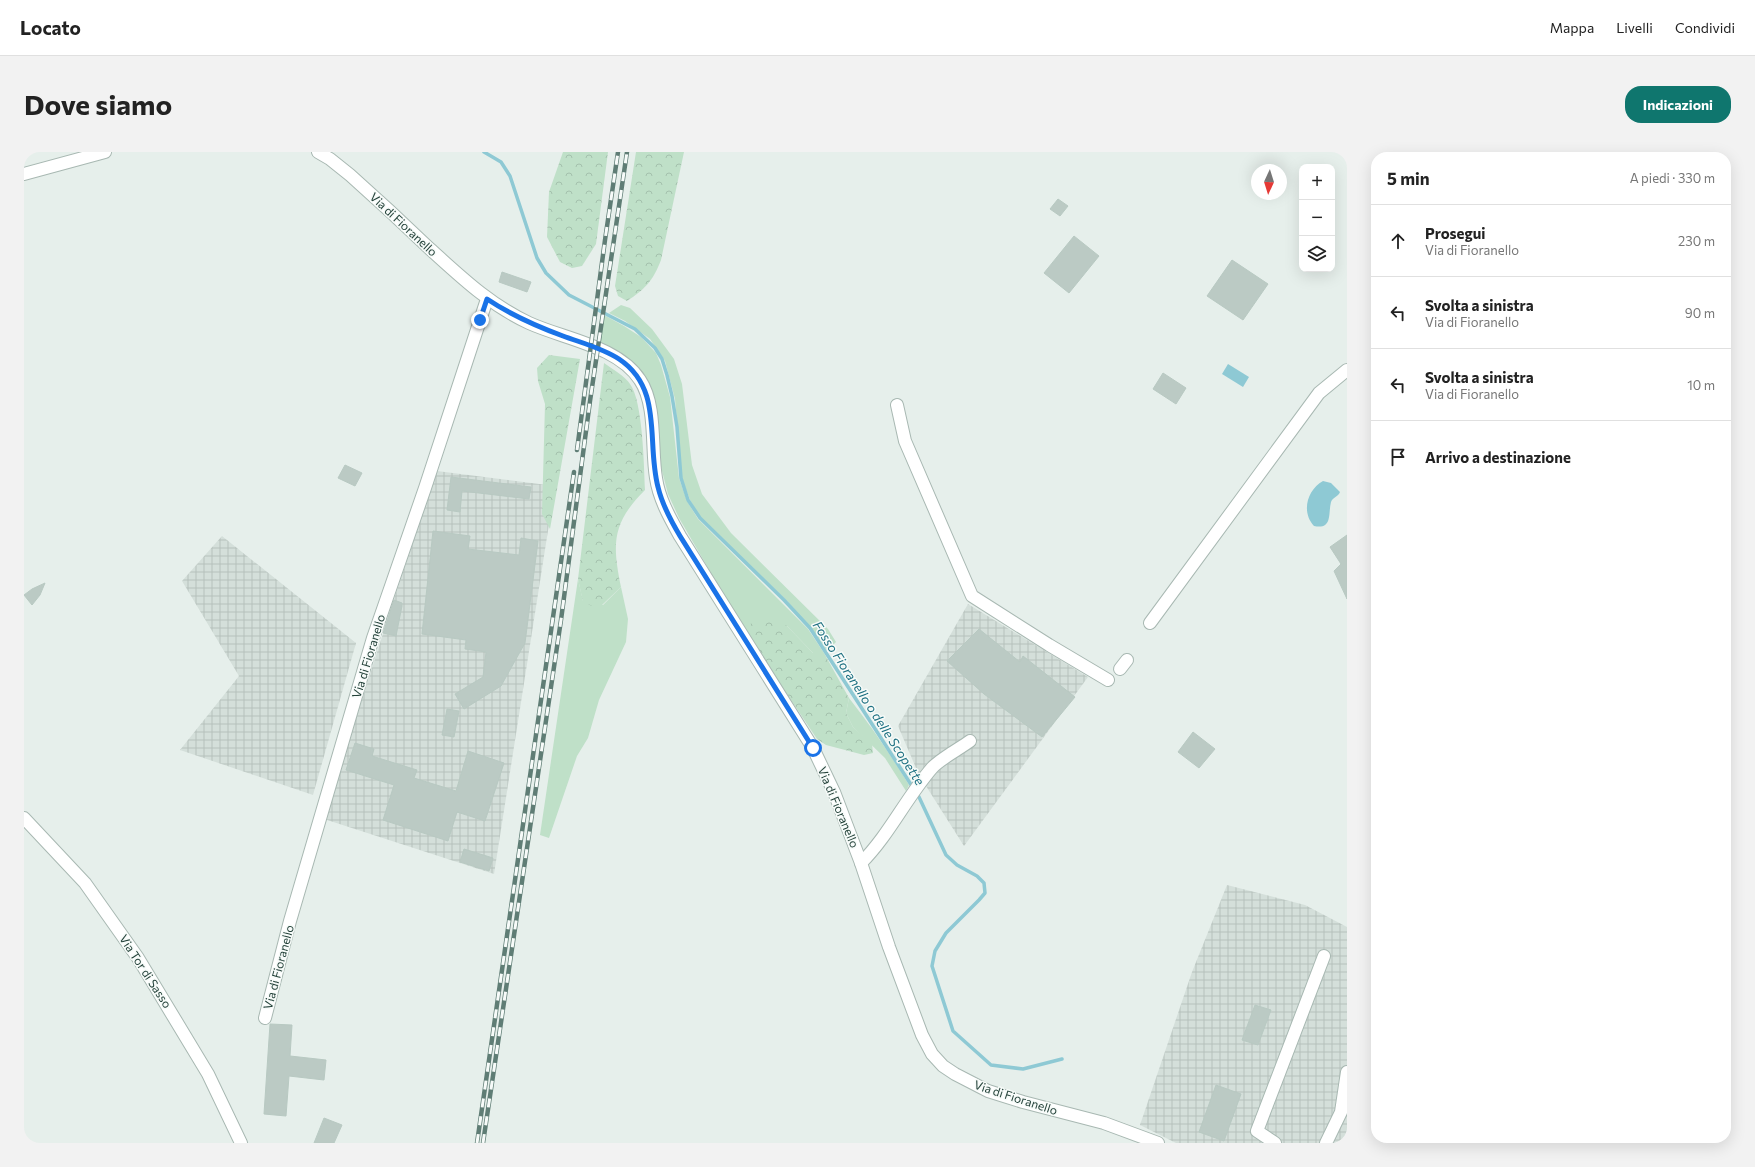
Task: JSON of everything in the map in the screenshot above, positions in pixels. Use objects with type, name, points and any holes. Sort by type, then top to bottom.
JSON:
[{"type":"street","points":[[24,174],[105,152]]},
{"type":"street","name":"Via di Fioranello","points":[[318,152],[330,155],[350,175],[487,299],[529,323],[610,354],[629,366],[641,381],[647,396],[652,422],[658,486],[668,515],[813,748],[834,792],[862,863],[889,947],[928,1049],[943,1066],[967,1081],[988,1091],[1023,1102],[1100,1121],[1158,1143]]},
{"type":"street","name":"Via di Fioranello","points":[[265,1018],[290,922],[373,638],[425,488],[487,299]]},
{"type":"street","points":[[1150,623],[1319,394],[1347,370]]},
{"type":"street","points":[[897,405],[905,441],[972,596],[1050,646],[1108,680]]},
{"type":"street","points":[[862,863],[876,848],[910,797],[933,767],[970,741]]},
{"type":"street","name":"Via Tor di Sasso","points":[[24,818],[85,883],[138,958],[208,1074],[241,1143]]},
{"type":"street","points":[[1275,1143],[1257,1131],[1324,956]]},
{"type":"street","points":[[1326,1143],[1341,1112],[1347,1072]]},
{"type":"shaded area","points":[[437,471],[555,486],[494,874],[324,819],[394,599]]},
{"type":"shaded area","points":[[222,536],[356,643],[313,795],[180,750],[239,676],[182,581]]},
{"type":"shaded area","points":[[968,604],[1088,677],[964,846],[919,775],[898,726]]},
{"type":"shaded area","points":[[1227,885],[1305,905],[1347,927],[1347,1143],[1176,1143],[1140,1125],[1192,972]]},
{"type":"green space","points":[[563,152],[608,152],[596,244],[582,266],[572,268],[560,262],[547,237],[549,192]]},
{"type":"green space","points":[[636,152],[684,152],[661,260],[655,274],[648,284],[627,301],[618,296],[615,286]]},
{"type":"green space","points":[[621,305],[630,308],[652,329],[674,359],[682,384],[692,465],[702,494],[731,533],[828,629],[836,642],[827,651],[810,627],[787,601],[700,517],[690,500],[682,479],[675,399],[665,361],[650,339],[625,321],[609,313]]},
{"type":"green space","points":[[604,315],[641,337],[656,353],[670,397],[679,478],[687,501],[698,519],[808,629],[824,653],[813,653],[787,626],[743,628],[679,518],[668,494],[660,463],[658,421],[655,401],[599,344]]},
{"type":"green space","points":[[549,355],[580,359],[550,529],[542,514],[545,404],[538,381],[537,368]]},
{"type":"green space","points":[[604,363],[625,378],[630,384],[638,404],[642,435],[645,490],[626,513],[617,534],[616,558],[621,587],[602,605],[592,606],[583,602],[578,579]]},
{"type":"green space","points":[[578,579],[583,601],[603,605],[621,587],[628,619],[626,642],[599,700],[588,738],[577,756],[549,838],[540,835]]},
{"type":"green space","points":[[763,617],[776,618],[787,626],[813,653],[824,653],[849,698],[846,713],[853,727],[872,744],[873,753],[864,755],[826,745],[817,739],[743,628]]},
{"type":"green space","points":[[849,698],[865,719],[909,785],[906,791],[885,758],[853,727],[846,713]]},
{"type":"water","points":[[1228,364],[1249,377],[1243,387],[1222,374]]},
{"type":"water","points":[[1323,481],[1331,483],[1340,492],[1331,502],[1327,523],[1320,527],[1314,526],[1310,520],[1307,508],[1313,490]]},
{"type":"building","points":[[1058,199],[1068,206],[1060,216],[1050,209]]},
{"type":"building","points":[[1074,236],[1099,256],[1069,293],[1044,273]]},
{"type":"building","points":[[1232,260],[1268,284],[1243,320],[1207,296]]},
{"type":"building","points":[[502,272],[531,282],[527,292],[499,282]]},
{"type":"building","points":[[1163,373],[1186,388],[1176,404],[1153,389]]},
{"type":"building","points":[[345,465],[362,473],[355,486],[338,478]]},
{"type":"building","points":[[451,477],[531,487],[529,499],[462,491],[460,512],[447,510]]},
{"type":"building","points":[[433,531],[470,536],[468,549],[519,555],[521,538],[538,541],[525,643],[501,686],[464,709],[455,694],[483,677],[486,652],[465,649],[466,640],[422,634]]},
{"type":"building","points":[[1347,535],[1347,599],[1334,571],[1341,564],[1330,547]]},
{"type":"building","points":[[45,583],[40,595],[32,605],[24,595],[32,589]]},
{"type":"building","points":[[394,600],[402,603],[396,636],[383,633]]},
{"type":"building","points":[[979,629],[1020,662],[1023,656],[1075,697],[1042,737],[984,694],[947,661]]},
{"type":"building","points":[[447,709],[459,711],[454,737],[442,735]]},
{"type":"building","points":[[1193,732],[1215,749],[1199,768],[1178,752]]},
{"type":"building","points":[[355,743],[374,749],[372,756],[417,770],[414,778],[456,791],[468,751],[504,763],[485,821],[457,812],[448,841],[383,820],[394,785],[346,770]]},
{"type":"building","points":[[464,849],[493,858],[489,871],[460,862]]},
{"type":"building","points":[[1255,1005],[1271,1010],[1258,1045],[1242,1040]]},
{"type":"building","points":[[270,1024],[292,1025],[290,1056],[326,1060],[324,1080],[289,1076],[286,1116],[264,1114]]},
{"type":"building","points":[[1216,1085],[1241,1094],[1224,1141],[1199,1132]]},
{"type":"building","points":[[324,1118],[342,1125],[334,1143],[314,1143]]},
{"type":"waterway","name":"Fosso Fioranello o delle Scopette","points":[[484,152],[501,162],[510,176],[537,258],[546,273],[569,295],[635,329],[655,348],[662,359],[672,396],[677,427],[681,478],[688,500],[700,518],[784,600],[810,628],[919,797],[946,855],[957,865],[977,876],[984,883],[985,893],[946,933],[935,951],[932,966],[953,1031],[991,1065],[1023,1069],[1062,1059]]},
{"type":"railway","points":[[577,450],[618,152]]},
{"type":"railway","points":[[483,1143],[561,620],[590,401],[627,152]]},
{"type":"railway","points":[[477,1143],[574,472]]},
{"type":"route","points":[[480,320],[487,299],[529,323],[610,354],[629,366],[635,373],[641,381],[647,396],[652,422],[656,476],[661,497],[668,515],[813,748]]}]
